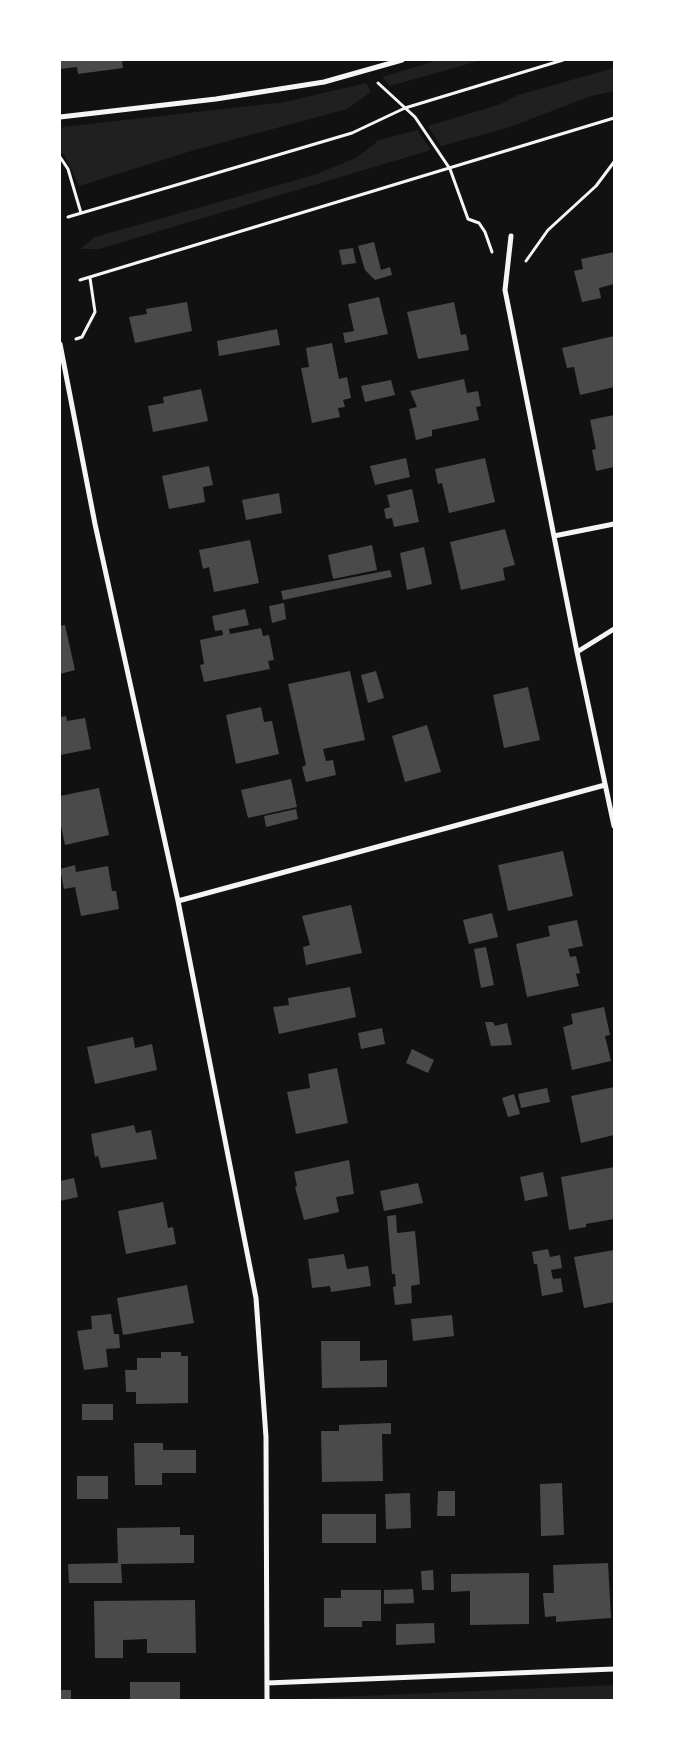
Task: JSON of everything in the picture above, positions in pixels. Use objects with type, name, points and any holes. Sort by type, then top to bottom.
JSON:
[{"type":"street","points":[[60,117],[225,98],[324,82],[402,60]]},
{"type":"street","points":[[511,236],[505,290],[577,652],[614,826]]},
{"type":"street","points":[[60,346],[95,524],[178,901],[256,1298],[266,1437],[267,1700]]},
{"type":"street","points":[[554,536],[614,524]]},
{"type":"street","points":[[577,652],[614,629]]},
{"type":"street","points":[[178,901],[605,785]]},
{"type":"street","points":[[267,1683],[614,1669]]},
{"type":"path","points":[[68,217],[352,133],[405,108],[563,60]]},
{"type":"path","points":[[365,71],[415,117],[450,169],[468,219],[479,223],[485,232],[494,257]]},
{"type":"path","points":[[80,280],[614,118]]},
{"type":"path","points":[[60,157],[68,169],[81,213]]},
{"type":"path","points":[[505,290],[548,230],[596,186],[614,162]]},
{"type":"path","points":[[60,346],[82,337],[95,312],[90,278]]},
{"type":"shaded area","points":[[438,60],[482,60],[390,86],[382,77]]},
{"type":"shaded area","points":[[614,68],[614,91],[591,96],[510,127],[441,146],[428,126],[501,104],[518,95]]},
{"type":"shaded area","points":[[366,83],[371,92],[347,109],[191,151],[79,186],[64,154],[60,153],[60,129],[63,127],[285,102]]},
{"type":"shaded area","points":[[417,130],[431,150],[99,249],[80,249],[95,237],[314,175],[356,158],[379,140]]},
{"type":"shaded area","points":[[614,1685],[614,1700],[294,1700],[294,1699]]},
{"type":"building","points":[[60,60],[122,60],[123,68],[78,74],[77,67],[60,69]]},
{"type":"building","points":[[374,242],[381,270],[390,267],[392,275],[375,280],[365,270],[358,246]]},
{"type":"building","points":[[353,248],[356,263],[342,265],[339,250]]},
{"type":"building","points":[[614,252],[614,284],[599,288],[601,298],[582,302],[574,271],[583,269],[581,259]]},
{"type":"building","points":[[379,297],[388,334],[345,343],[343,333],[354,331],[348,304]]},
{"type":"building","points":[[187,302],[192,331],[135,343],[129,317],[147,314],[146,309]]},
{"type":"building","points":[[454,302],[461,335],[466,334],[469,350],[418,359],[407,312]]},
{"type":"building","points":[[277,329],[280,345],[219,356],[217,341]]},
{"type":"building","points":[[614,336],[614,387],[580,395],[574,367],[567,368],[562,348]]},
{"type":"building","points":[[332,343],[339,379],[347,377],[351,398],[343,400],[345,407],[338,408],[340,417],[312,423],[301,368],[309,367],[306,348]]},
{"type":"building","points":[[464,379],[467,393],[478,391],[481,406],[476,407],[479,420],[432,430],[432,436],[416,440],[409,409],[417,407],[410,391]]},
{"type":"building","points":[[391,380],[395,395],[365,402],[361,386]]},
{"type":"building","points":[[201,389],[208,421],[153,432],[148,406],[164,403],[163,397]]},
{"type":"building","points":[[614,415],[614,467],[596,471],[592,450],[596,449],[590,420]]},
{"type":"building","points":[[406,458],[410,477],[375,485],[370,466]]},
{"type":"building","points":[[485,458],[495,502],[449,513],[442,483],[438,484],[435,469]]},
{"type":"building","points":[[209,466],[213,485],[203,487],[205,502],[169,509],[162,476]]},
{"type":"building","points":[[412,489],[419,522],[394,527],[392,518],[386,519],[384,509],[390,507],[387,495]]},
{"type":"building","points":[[279,493],[282,513],[246,520],[242,500]]},
{"type":"building","points":[[505,529],[515,565],[503,568],[505,580],[461,590],[450,542]]},
{"type":"building","points":[[250,540],[259,583],[214,592],[209,567],[203,569],[199,550]]},
{"type":"building","points":[[372,545],[377,570],[333,579],[328,555]]},
{"type":"building","points":[[424,547],[432,584],[407,590],[400,553]]},
{"type":"building","points":[[390,570],[392,577],[283,600],[281,591]]},
{"type":"building","points":[[284,603],[286,619],[272,623],[269,606]]},
{"type":"building","points":[[245,609],[249,625],[229,629],[230,634],[261,628],[263,636],[269,635],[274,660],[268,661],[270,669],[204,682],[200,665],[204,664],[200,640],[223,635],[222,630],[215,631],[212,616]]},
{"type":"building","points":[[65,625],[75,670],[60,674],[60,626]]},
{"type":"building","points":[[350,671],[365,740],[323,749],[326,761],[333,760],[336,775],[306,782],[302,767],[306,765],[288,684]]},
{"type":"building","points":[[376,671],[384,698],[368,703],[361,675]]},
{"type":"building","points":[[528,687],[540,740],[504,748],[493,695]]},
{"type":"building","points":[[261,707],[264,722],[272,721],[279,754],[236,764],[226,715]]},
{"type":"building","points":[[66,716],[67,721],[85,718],[91,749],[60,755],[60,717]]},
{"type":"building","points":[[427,725],[441,772],[405,782],[392,736]]},
{"type":"building","points":[[291,779],[297,807],[248,818],[241,790]]},
{"type":"building","points":[[99,788],[109,835],[65,845],[60,821],[60,796]]},
{"type":"building","points":[[296,809],[298,819],[266,827],[264,816]]},
{"type":"building","points":[[563,851],[573,896],[508,911],[498,865]]},
{"type":"building","points":[[75,865],[76,872],[108,866],[112,891],[116,891],[119,909],[81,916],[75,887],[64,889],[60,869]]},
{"type":"building","points":[[351,905],[362,953],[306,965],[303,947],[310,945],[302,916]]},
{"type":"building","points":[[492,913],[498,937],[469,944],[463,920]]},
{"type":"building","points":[[577,920],[583,946],[568,949],[570,957],[576,956],[580,973],[576,974],[579,986],[527,997],[516,944],[550,936],[548,926]]},
{"type":"building","points":[[486,947],[494,985],[481,988],[474,949]]},
{"type":"building","points":[[350,987],[356,1017],[279,1034],[273,1007],[289,1005],[288,998]]},
{"type":"building","points":[[604,1007],[610,1035],[605,1036],[611,1061],[572,1070],[563,1027],[573,1024],[571,1014]]},
{"type":"building","points":[[485,1022],[493,1022],[495,1026],[507,1023],[512,1045],[491,1046]]},
{"type":"building","points":[[382,1028],[385,1044],[361,1049],[358,1033]]},
{"type":"building","points":[[133,1037],[135,1048],[152,1044],[157,1070],[95,1084],[87,1047]]},
{"type":"building","points":[[412,1049],[434,1060],[428,1073],[406,1063]]},
{"type":"building","points":[[337,1068],[348,1123],[296,1134],[287,1092],[310,1088],[308,1074]]},
{"type":"building","points":[[614,1087],[614,1135],[581,1143],[571,1096]]},
{"type":"building","points":[[547,1088],[550,1102],[521,1108],[518,1094]]},
{"type":"building","points":[[514,1094],[520,1114],[508,1117],[502,1098]]},
{"type":"building","points":[[134,1125],[136,1133],[151,1130],[157,1159],[101,1168],[98,1156],[95,1157],[91,1134]]},
{"type":"building","points":[[349,1160],[354,1194],[336,1197],[339,1212],[304,1220],[295,1187],[297,1186],[294,1172]]},
{"type":"building","points":[[614,1167],[614,1219],[586,1224],[586,1227],[569,1230],[561,1177]]},
{"type":"building","points":[[543,1172],[548,1196],[525,1201],[520,1177]]},
{"type":"building","points":[[74,1178],[78,1197],[60,1201],[60,1181]]},
{"type":"building","points":[[418,1183],[423,1203],[384,1211],[380,1191]]},
{"type":"building","points":[[163,1202],[168,1228],[173,1227],[176,1244],[126,1254],[118,1211]]},
{"type":"building","points":[[396,1215],[397,1233],[415,1231],[420,1284],[411,1286],[412,1303],[395,1305],[393,1287],[396,1286],[395,1274],[392,1274],[387,1216]]},
{"type":"building","points":[[548,1249],[550,1257],[560,1255],[562,1268],[551,1270],[553,1279],[561,1278],[563,1292],[542,1296],[537,1264],[534,1264],[532,1252]]},
{"type":"building","points":[[614,1250],[614,1302],[584,1308],[574,1257]]},
{"type":"building","points":[[344,1254],[347,1269],[368,1266],[371,1286],[331,1292],[330,1286],[312,1288],[308,1259]]},
{"type":"building","points":[[187,1285],[194,1323],[123,1335],[117,1298]]},
{"type":"building","points":[[111,1314],[114,1334],[119,1334],[120,1348],[106,1349],[108,1367],[84,1370],[77,1331],[92,1329],[91,1316]]},
{"type":"building","points":[[452,1315],[454,1336],[413,1341],[411,1319]]},
{"type":"building","points":[[321,1341],[360,1341],[360,1361],[387,1360],[387,1387],[322,1388]]},
{"type":"building","points":[[161,1352],[181,1352],[181,1356],[188,1356],[188,1403],[136,1404],[136,1392],[126,1392],[125,1370],[137,1370],[137,1358],[161,1358]]},
{"type":"building","points":[[82,1404],[113,1404],[113,1420],[82,1420]]},
{"type":"building","points":[[391,1423],[391,1434],[382,1434],[383,1481],[322,1482],[321,1431],[339,1431],[339,1425]]},
{"type":"building","points":[[134,1443],[163,1443],[163,1450],[196,1450],[196,1473],[162,1473],[162,1485],[135,1485]]},
{"type":"building","points":[[77,1476],[108,1476],[108,1499],[77,1499]]},
{"type":"building","points":[[562,1483],[564,1535],[541,1536],[540,1484]]},
{"type":"building","points":[[438,1491],[455,1491],[455,1516],[437,1516]]},
{"type":"building","points":[[410,1493],[411,1528],[386,1529],[385,1494]]},
{"type":"building","points":[[322,1514],[376,1514],[376,1543],[322,1543]]},
{"type":"building","points":[[180,1527],[180,1535],[194,1535],[194,1563],[121,1564],[122,1583],[69,1583],[68,1564],[118,1563],[117,1528]]},
{"type":"building","points":[[608,1563],[611,1618],[556,1622],[556,1616],[545,1617],[543,1593],[554,1593],[553,1565]]},
{"type":"building","points":[[433,1570],[434,1590],[422,1590],[421,1571]]},
{"type":"building","points":[[529,1573],[529,1624],[470,1625],[470,1591],[451,1592],[451,1574]]},
{"type":"building","points":[[413,1589],[414,1603],[384,1604],[384,1590]]},
{"type":"building","points":[[341,1590],[381,1590],[381,1621],[362,1621],[362,1627],[324,1627],[324,1598],[341,1598]]},
{"type":"building","points":[[195,1600],[196,1653],[147,1653],[147,1639],[123,1640],[123,1658],[95,1658],[94,1601]]},
{"type":"building","points":[[434,1623],[435,1643],[396,1645],[396,1624]]},
{"type":"building","points":[[130,1682],[180,1682],[180,1700],[130,1700]]},
{"type":"building","points":[[60,1690],[71,1690],[71,1700],[60,1700]]}]
